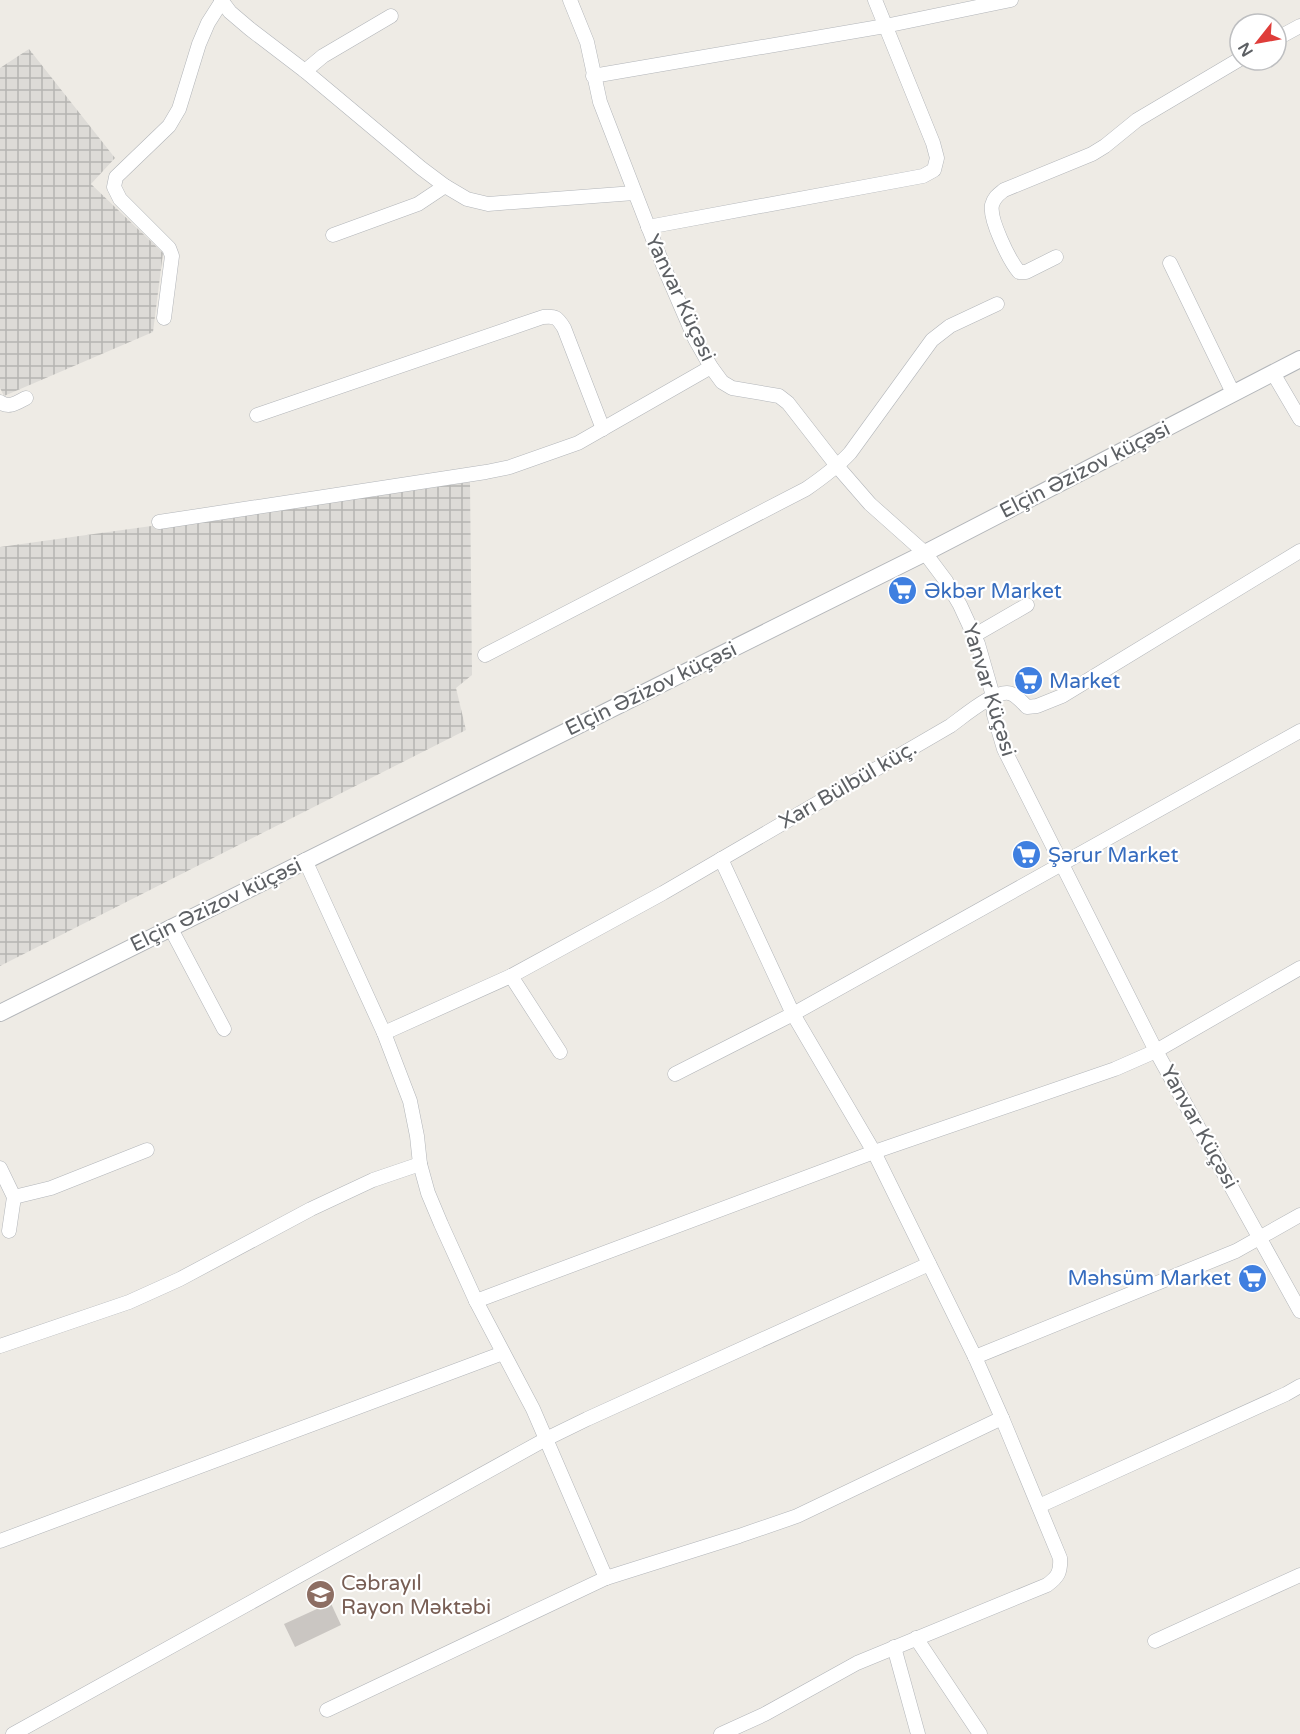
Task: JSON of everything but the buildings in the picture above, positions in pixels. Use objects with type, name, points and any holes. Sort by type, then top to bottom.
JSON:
[{"type":"street","points":[[164,318],[172,256],[169,248],[120,199],[114,187],[116,177],[169,126],[179,109],[199,44],[221,0],[230,12],[250,29],[305,71],[421,168],[467,199],[488,204],[634,193]]},
{"type":"street","name":"Yanvar Küçəsi","points":[[570,0],[586,42],[600,102],[634,193],[695,339],[722,382],[732,388],[779,396],[788,403],[870,504],[925,553],[946,581],[975,635],[993,696],[993,715],[1004,749],[1156,1051],[1300,1311]]},
{"type":"street","points":[[648,227],[923,176],[934,170],[937,158],[933,143],[875,0]]},
{"type":"street","points":[[593,76],[885,26],[1011,0]]},
{"type":"street","points":[[305,71],[323,56],[391,16]]},
{"type":"street","points":[[1056,258],[1026,272],[1019,272],[1013,264],[993,217],[992,207],[995,198],[1005,190],[1105,146],[1137,120],[1228,65]]},
{"type":"street","points":[[333,236],[418,204],[445,186]]},
{"type":"street","points":[[1170,263],[1233,393]]},
{"type":"street","points":[[485,655],[806,489],[837,466],[855,447],[932,340],[950,326],[997,304]]},
{"type":"street","points":[[257,415],[543,317],[554,316],[564,328],[603,429]]},
{"type":"street","name":"Elçin Əzizov küçəsi","points":[[0,1013],[925,553],[1300,359]]},
{"type":"street","points":[[159,522],[510,467],[578,443],[711,367]]},
{"type":"street","points":[[1273,373],[1300,419]]},
{"type":"street","points":[[0,402],[4,405],[12,405],[26,398]]},
{"type":"street","points":[[993,696],[1003,693],[1012,694],[1027,707],[1037,706],[1062,696],[1300,551]]},
{"type":"street","points":[[975,635],[1027,605]]},
{"type":"street","name":"Xarı Bülbül küç.","points":[[384,1032],[511,976],[663,893],[950,726],[993,696]]},
{"type":"street","points":[[675,1074],[793,1014],[1300,731]]},
{"type":"street","points":[[721,859],[793,1014],[874,1152],[975,1357],[1060,1558],[1061,1570],[1056,1579],[1047,1585],[857,1663],[765,1714],[721,1734]]},
{"type":"street","points":[[305,860],[384,1032],[410,1101],[420,1164],[428,1193],[476,1301],[533,1409],[606,1578]]},
{"type":"street","points":[[170,927],[224,1029]]},
{"type":"street","points":[[476,1301],[874,1152],[1115,1069],[1156,1051],[1300,968]]},
{"type":"street","points":[[511,976],[560,1052]]},
{"type":"street","points":[[15,1197],[51,1188],[147,1150]]},
{"type":"street","points":[[0,1346],[129,1302],[180,1279],[311,1209],[373,1180],[420,1164]]},
{"type":"street","points":[[0,1168],[15,1197],[9,1231]]},
{"type":"street","points":[[975,1357],[1236,1251],[1300,1215]]},
{"type":"street","points":[[13,1734],[546,1439],[929,1264]]},
{"type":"street","points":[[0,1541],[503,1353]]},
{"type":"street","points":[[1039,1506],[1300,1386]]},
{"type":"street","points":[[327,1710],[606,1578],[797,1516],[1002,1418]]},
{"type":"street","points":[[1155,1641],[1300,1575]]},
{"type":"street","points":[[916,1638],[980,1734]]},
{"type":"street","points":[[894,1647],[918,1734]]},
{"type":"shaded area","points":[[29,49],[115,158],[91,184],[163,253],[153,332],[4,396],[0,388],[0,68]]},
{"type":"shaded area","points":[[470,482],[472,675],[456,688],[466,730],[0,966],[0,547]]},
{"type":"place","name":"Əkbər Market","points":[[903,591]]},
{"type":"place","name":"Market","points":[[1028,681]]},
{"type":"place","name":"Şərur Market","points":[[1027,855]]},
{"type":"place","name":"Məhsüm Market","points":[[1252,1278]]},
{"type":"place","name":"Cəbrayıl Rayon Məktəbi","points":[[320,1595]]}]
